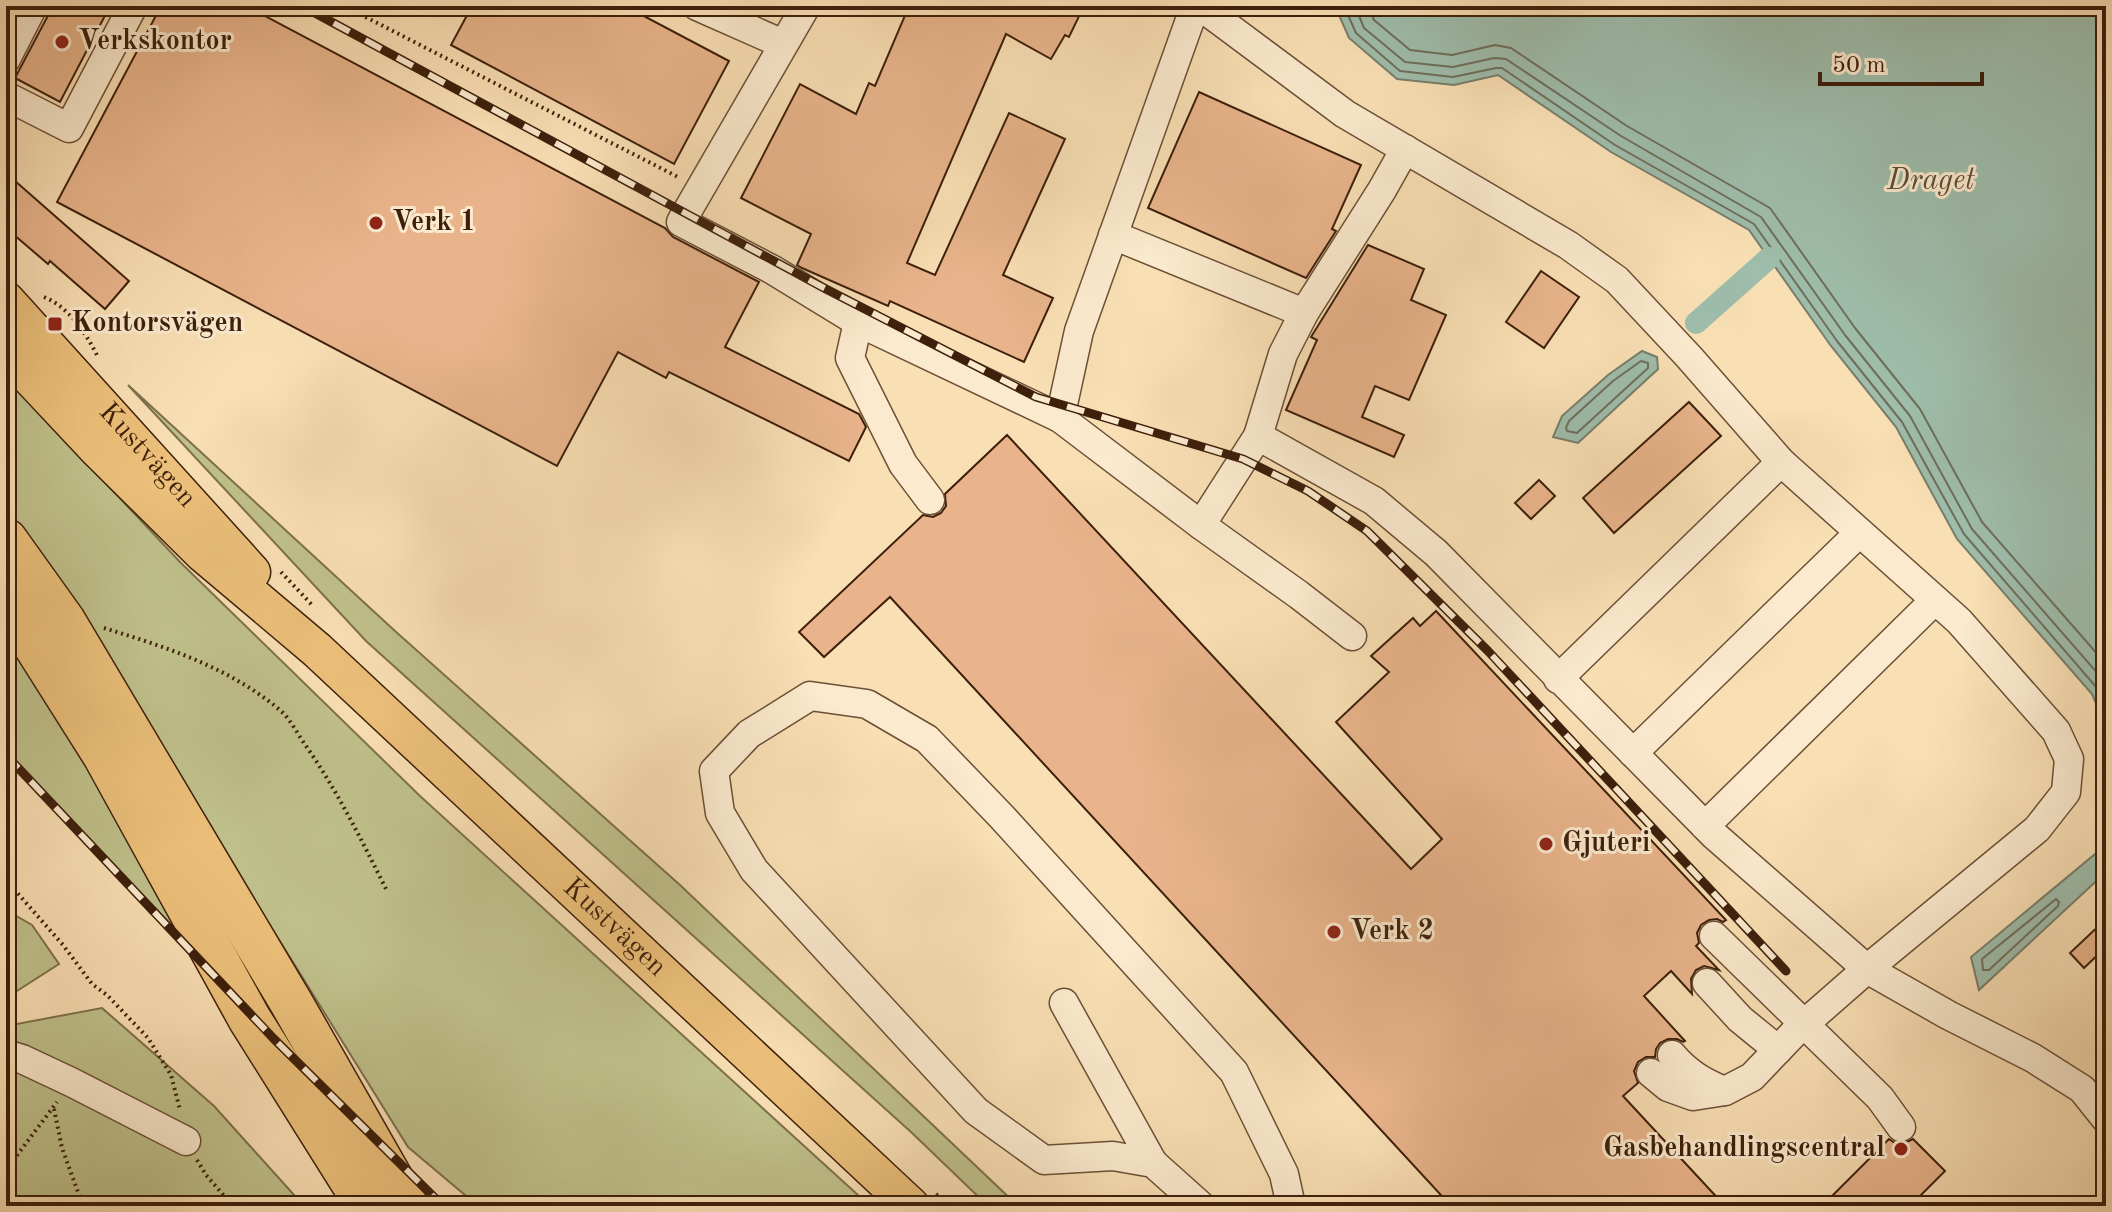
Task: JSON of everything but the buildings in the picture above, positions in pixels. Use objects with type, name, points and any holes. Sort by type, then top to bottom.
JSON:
[{"type":"highway","points":[[6,540],[64,621],[292,1004],[407,1206]]},
{"type":"highway","points":[[6,600],[104,755],[249,1018],[367,1206]]},
{"type":"main road","name":"Kustvägen","points":[[22,297],[317,650]]},
{"type":"main road","name":"Kustvägen","points":[[6,352],[97,449],[202,553],[317,650],[919,1196]]},
{"type":"street","points":[[6,59],[33,6]]},
{"type":"street","points":[[6,96],[69,128],[133,6]]},
{"type":"street","points":[[697,6],[783,44]]},
{"type":"street","points":[[806,6],[681,222],[773,270],[858,322],[1060,418],[1352,636]]},
{"type":"street","points":[[1060,418],[1079,331],[1197,6],[1345,114],[1568,245],[1617,280],[1781,462],[1959,621],[2056,731],[2069,759],[2066,792],[2037,829],[1867,969],[1804,1024],[1752,1077],[1725,1091],[1693,1096],[1668,1087],[1661,1064]]},
{"type":"street","points":[[1201,525],[1258,436],[1283,354],[1304,313],[1405,149]]},
{"type":"street","points":[[1113,235],[1304,313]]},
{"type":"street","points":[[858,322],[850,358],[903,464],[930,500]]},
{"type":"street","points":[[1258,436],[1374,501],[1436,553],[1705,826],[1867,969],[2033,1058],[2082,1089],[2106,1119]]},
{"type":"street","points":[[1558,679],[1781,462]]},
{"type":"street","points":[[1633,753],[1859,533]]},
{"type":"street","points":[[1705,826],[1935,600]]},
{"type":"street","points":[[1153,1163],[1113,1156],[1044,1160],[976,1111],[747,859],[720,813],[714,771],[749,734],[810,696],[867,704],[927,739],[1234,1072],[1284,1174],[1291,1206]]},
{"type":"street","points":[[1714,936],[1880,1098],[1901,1127]]},
{"type":"street","points":[[1707,983],[1740,1019],[1778,1050]]},
{"type":"street","points":[[1064,1003],[1153,1163],[1201,1206]]},
{"type":"street","points":[[6,1054],[71,1082],[186,1141]]},
{"type":"path","points":[[22,297],[66,310],[87,335],[101,362]]},
{"type":"path","points":[[279,571],[312,606]]},
{"type":"path","points":[[94,625],[142,639],[201,662],[245,684],[284,713],[345,807],[387,891]]},
{"type":"path","points":[[6,880],[63,945],[92,984],[107,995],[148,1038],[171,1075],[186,1141],[206,1175],[233,1206]]},
{"type":"path","points":[[6,1170],[71,1082]]},
{"type":"path","points":[[53,1107],[62,1148],[83,1206]]},
{"type":"path","points":[[919,1196],[949,1206]]},
{"type":"green space","points":[[6,381],[181,563],[420,796],[870,1206],[478,1206],[408,1147],[80,615],[6,509]]},
{"type":"green space","points":[[128,385],[395,631],[680,885],[1018,1206],[988,1206],[911,1132],[366,641]]},
{"type":"green space","points":[[6,622],[218,983],[6,753]]},
{"type":"green space","points":[[6,910],[32,925],[59,964],[6,998]]},
{"type":"green space","points":[[102,1008],[214,1106],[304,1206],[6,1206],[6,1026]]},
{"type":"water","name":"Draget","points":[[1335,6],[2106,6],[2106,726],[2092,694],[1957,539],[1896,427],[1831,346],[1749,230],[1611,152],[1498,75],[1454,85],[1397,79],[1349,38]]},
{"type":"water","points":[[1642,351],[1657,357],[1658,369],[1578,443],[1553,437],[1562,416],[1608,375]]},
{"type":"water","points":[[2106,845],[2106,872],[1979,990],[1971,957]]},
{"type":"waterway","points":[[1696,323],[1769,258]]},
{"type":"railway","points":[[302,6],[824,288],[1036,397],[1243,459],[1308,491],[1367,531],[1488,651],[1786,971]]},
{"type":"railway","points":[[6,755],[274,1039],[443,1206]]},
{"type":"place","name":"Verkskontor","points":[[62,42]]},
{"type":"place","name":"Verk 1","points":[[376,223]]},
{"type":"place","name":"Kontorsvägen","points":[[55,324]]},
{"type":"place","name":"Gjuteri","points":[[1546,844]]},
{"type":"place","name":"Verk 2","points":[[1334,932]]},
{"type":"place","name":"Gasbehandlingscentral","points":[[1901,1149]]}]
